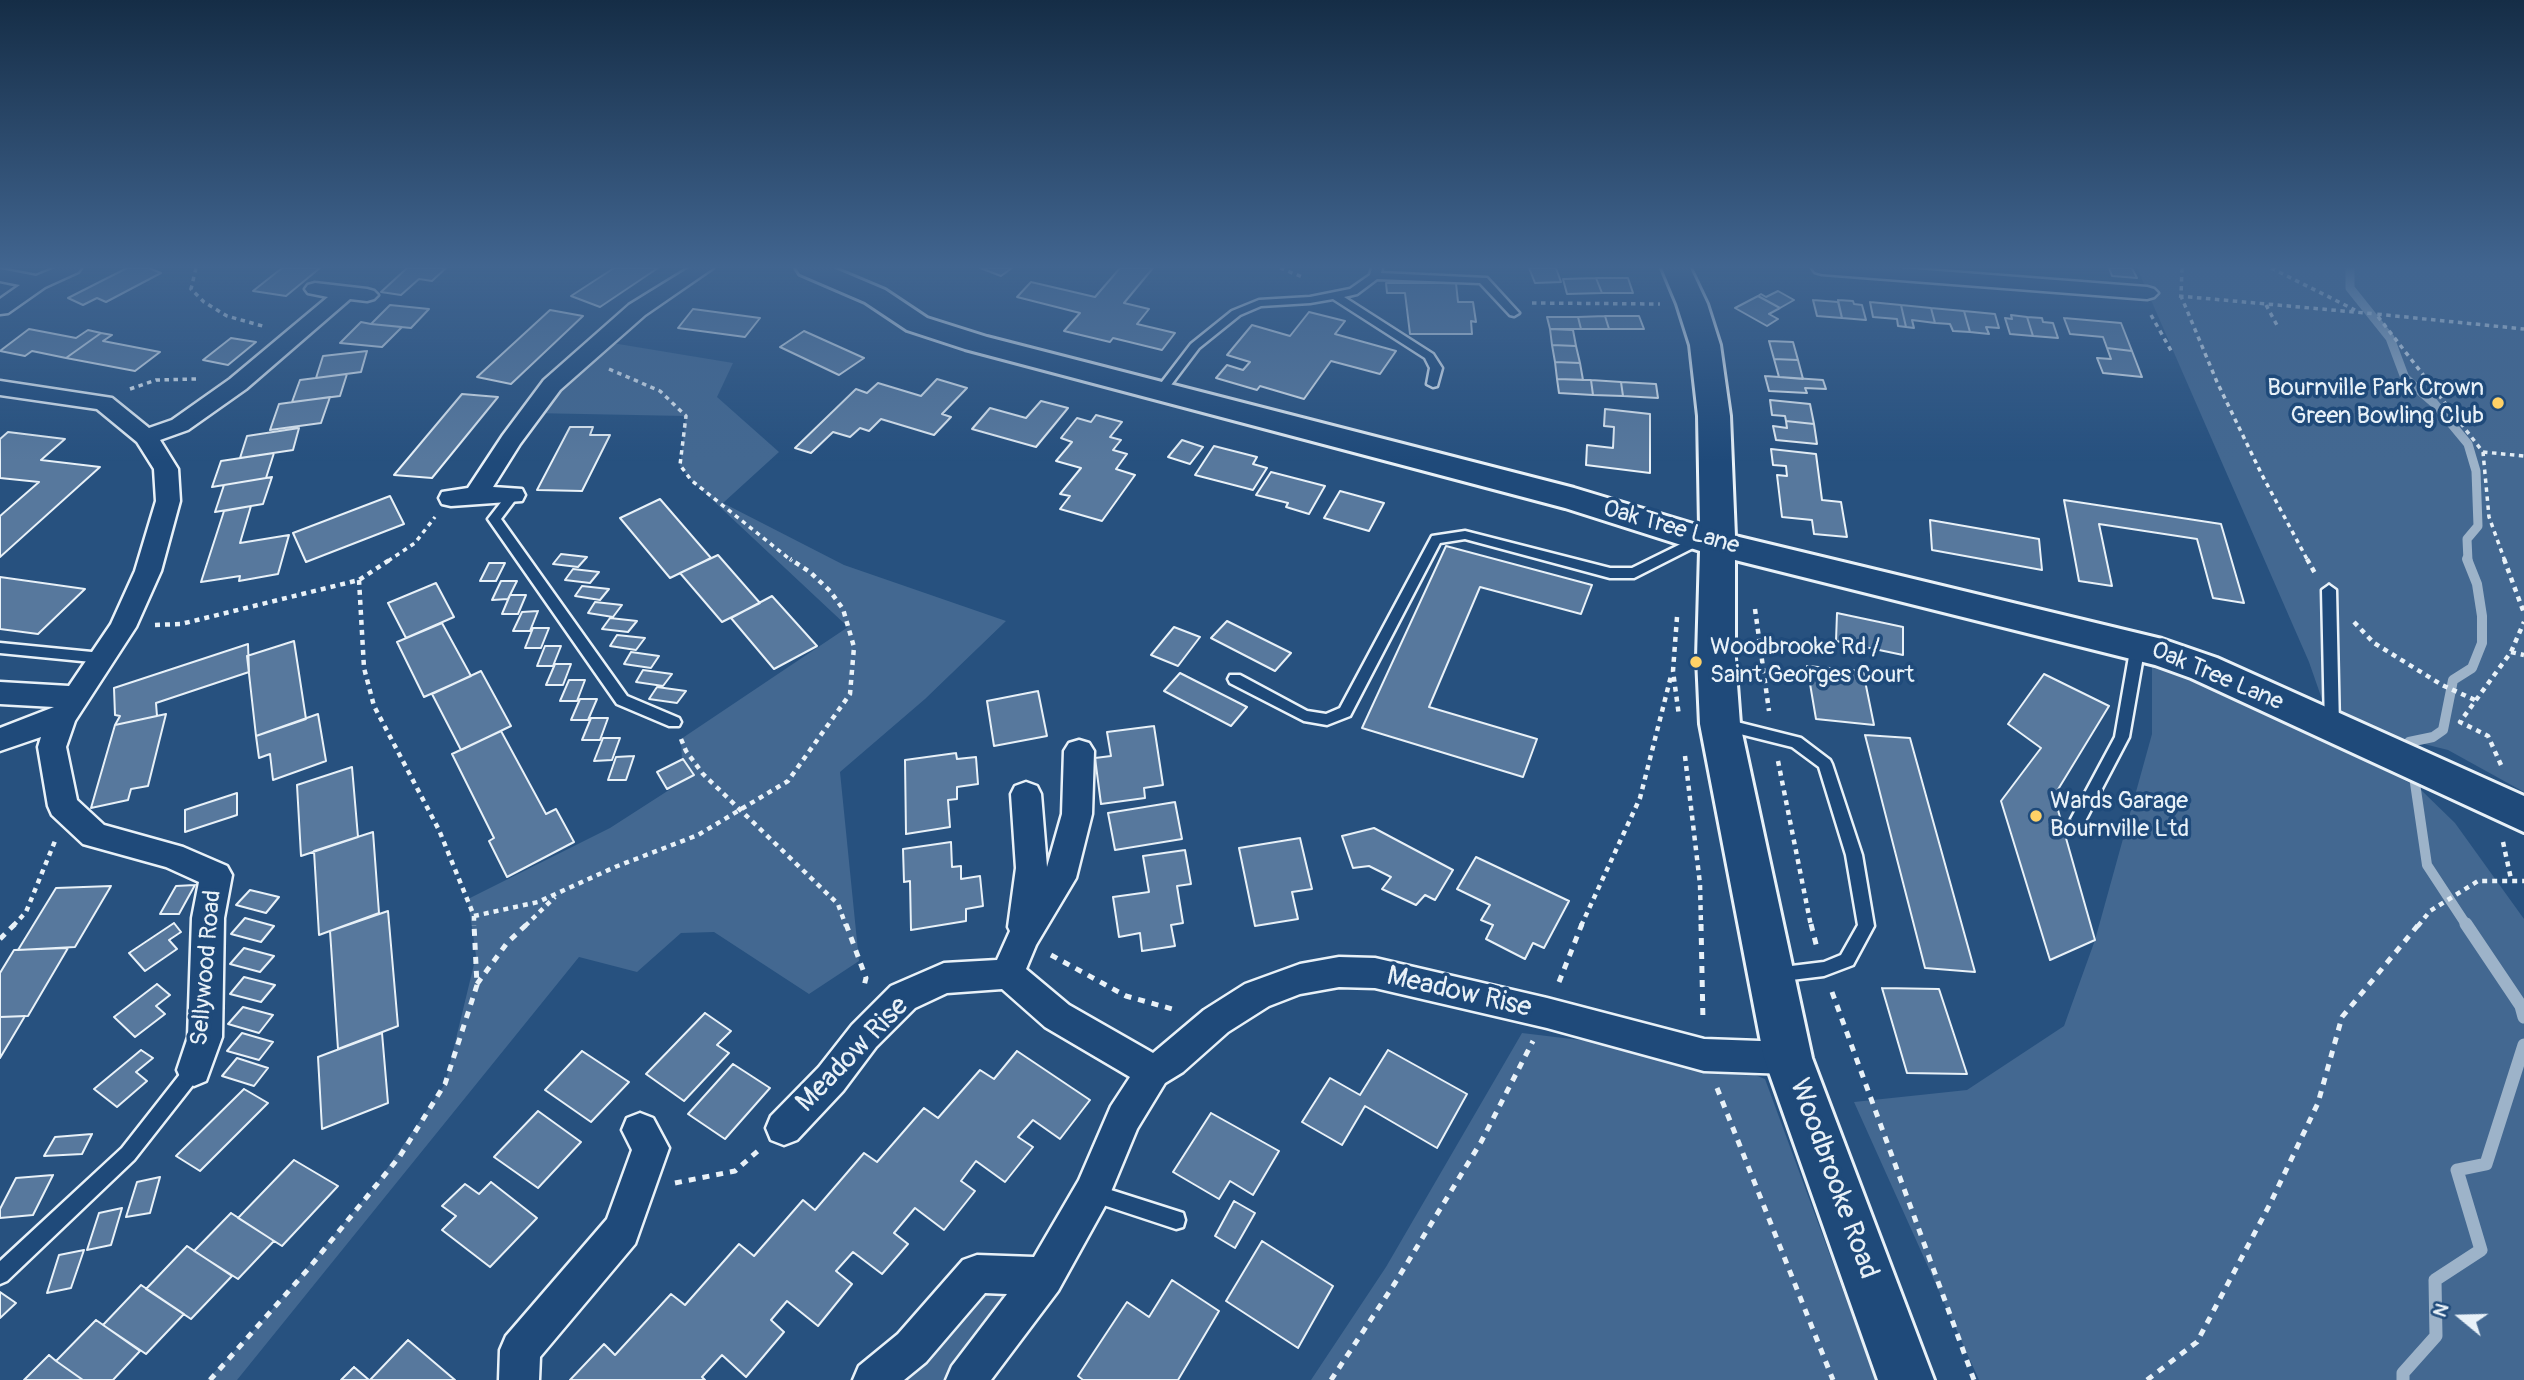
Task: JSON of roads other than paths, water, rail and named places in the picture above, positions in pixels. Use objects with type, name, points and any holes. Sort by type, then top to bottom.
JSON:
[{"type":"street","points":[[146,437],[180,425],[238,384],[297,332]]},
{"type":"street","points":[[476,495],[510,440],[552,386],[610,332]]},
{"type":"street","name":"Oak Tree Lane","points":[[943,332],[1574,499],[1709,542],[2138,645],[2204,668],[2524,815]]},
{"type":"street","name":"Woodbrooke Road","points":[[1701,332],[1705,345],[1714,416],[1709,542],[1716,658],[1700,724],[1771,976],[1788,1058],[1906,1380]]},
{"type":"street","points":[[0,388],[104,403],[146,437],[166,469],[168,500],[148,571],[123,627],[69,707],[0,740]]},
{"type":"street","points":[[451,498],[513,495]]},
{"type":"street","points":[[0,693],[40,697],[69,707]]},
{"type":"street","name":"Sellywood Road","points":[[69,707],[52,747],[63,806],[94,835],[172,856],[216,875],[208,918],[205,1037],[194,1070]]},
{"type":"street","points":[[1079,751],[1077,814],[1060,878],[1023,938],[1008,974],[1057,1016],[1153,1072]]},
{"type":"street","points":[[1023,938],[1032,868],[1026,794]]},
{"type":"street","name":"Meadow Rise","points":[[966,1380],[1044,1278],[1092,1192],[1124,1118],[1153,1072],[1171,1061],[1216,1021],[1256,995],[1300,979],[1339,972],[1375,973],[1547,1013],[1704,1055],[1788,1058]]},
{"type":"street","name":"Meadow Rise","points":[[784,1128],[831,1079],[864,1036],[903,997],[944,978],[1008,974]]},
{"type":"street","points":[[519,1380],[520,1350],[622,1231],[651,1148],[640,1130]]},
{"type":"street","points":[[873,1380],[912,1348],[977,1274],[1044,1278]]},
{"type":"lane","points":[[1161,391],[1195,346],[1212,332]]},
{"type":"lane","points":[[1392,332],[1429,356],[1436,369],[1433,384]]},
{"type":"lane","points":[[513,495],[494,519],[622,700],[674,722]]},
{"type":"lane","points":[[1235,679],[1304,716],[1327,720],[1345,712],[1436,539],[1465,535],[1610,573],[1634,573],[1709,542]]},
{"type":"lane","points":[[2328,593],[2332,727]]},
{"type":"lane","points":[[2079,819],[2122,737],[2138,645]]},
{"type":"lane","points":[[0,648],[102,658]]},
{"type":"lane","points":[[1700,724],[1796,742],[1825,764],[1854,855],[1866,926],[1847,960],[1824,970],[1771,976]]},
{"type":"lane","points":[[0,1274],[128,1154],[194,1070]]},
{"type":"lane","points":[[1092,1192],[1176,1220]]},
{"type":"waterway","points":[[2386,332],[2405,378],[2434,403],[2468,444],[2476,471],[2478,526],[2467,539],[2468,561]]},
{"type":"waterway","points":[[2467,559],[2477,584],[2482,616],[2482,643],[2472,668],[2453,680],[2443,730],[2433,737],[2409,742],[2427,865],[2467,926]]},
{"type":"waterway","points":[[2466,924],[2521,1006],[2524,1017]]},
{"type":"waterway","points":[[2403,1380],[2403,1373],[2436,1336],[2435,1280],[2481,1250],[2457,1170],[2486,1164],[2524,1045]]},
{"type":"place","name":"Bournville Park Crown Green Bowling Club","points":[[2498,403]]},
{"type":"place","name":"Woodbrooke Rd / Saint Georges Court","points":[[1696,662]]},
{"type":"place","name":"Wards Garage Bournville Ltd","points":[[2036,816]]}]
